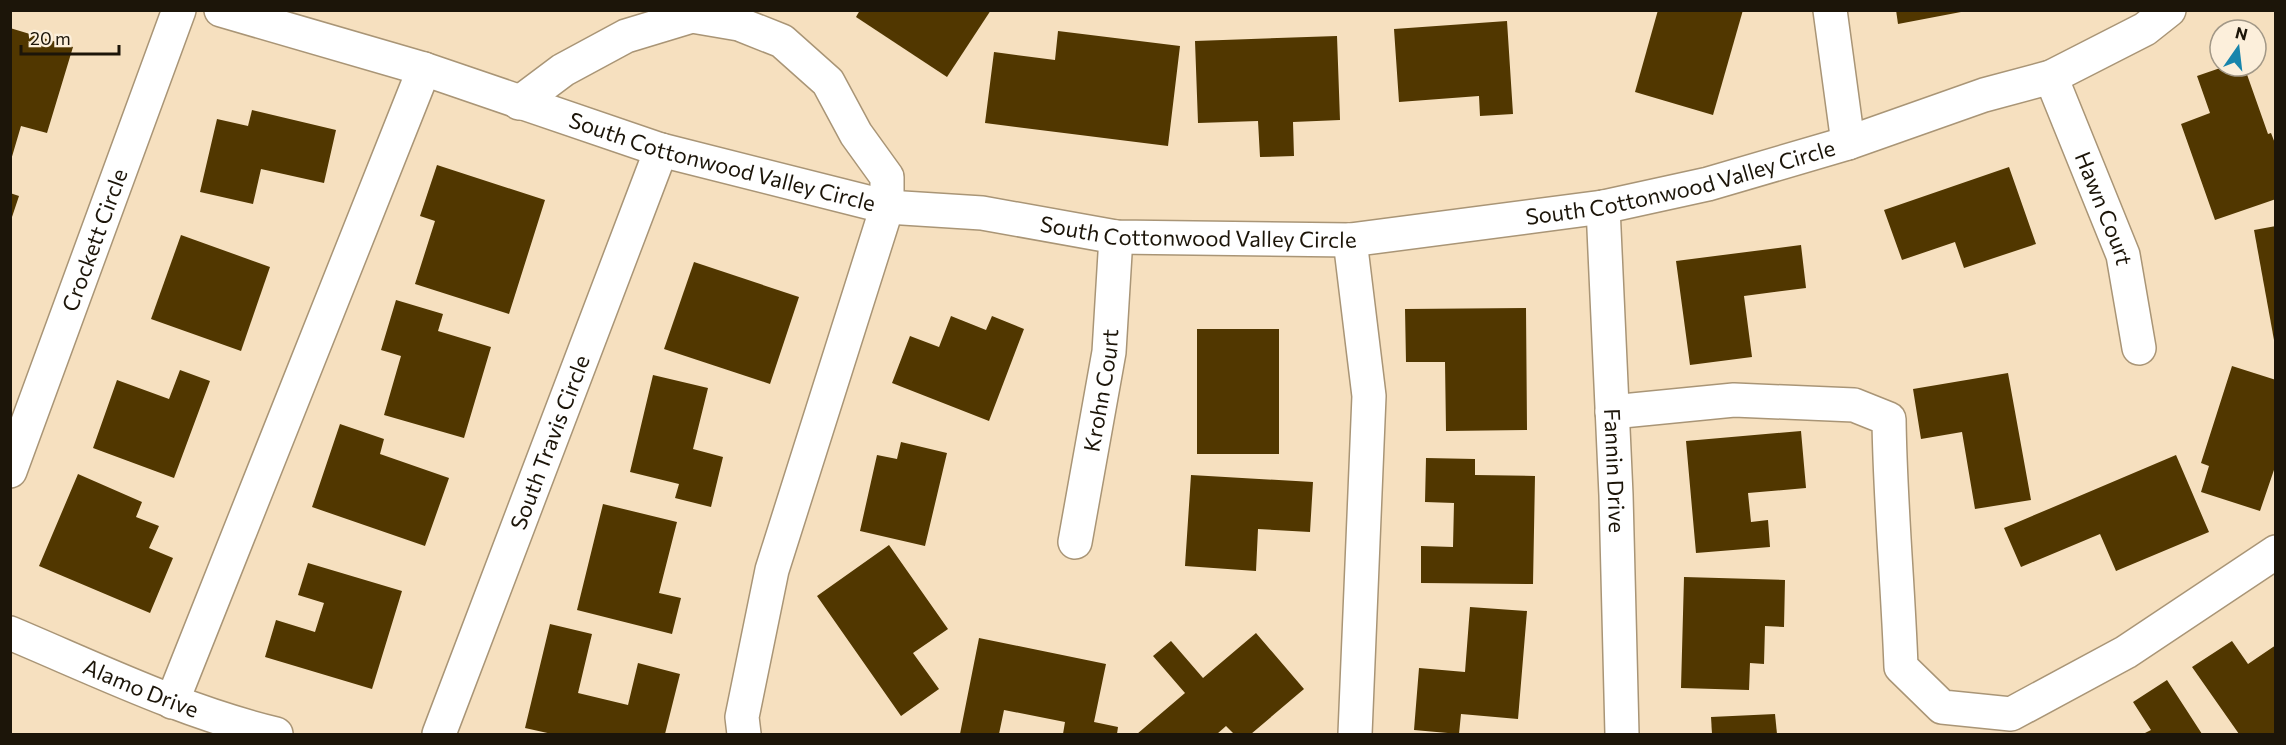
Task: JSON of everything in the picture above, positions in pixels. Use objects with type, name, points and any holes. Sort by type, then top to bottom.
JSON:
[{"type":"street","name":"Crockett Circle","points":[[10,471],[179,10]]},
{"type":"street","name":"South Cottonwood Valley Circle","points":[[220,10],[424,69],[662,150],[887,207],[982,213],[1116,237],[1350,240],[1602,207],[1708,183],[1848,143],[1984,95],[2050,77],[2145,29],[2169,10]]},
{"type":"street","points":[[1830,10],[1848,143]]},
{"type":"street","points":[[519,103],[563,70],[626,36],[692,16],[739,24],[782,41],[828,82],[856,134],[887,177],[887,207],[772,570],[742,717],[744,735]]},
{"type":"street","points":[[172,702],[424,69]]},
{"type":"street","name":"Hawn Court","points":[[2050,77],[2122,255],[2139,348]]},
{"type":"street","name":"South Travis Circle","points":[[439,735],[662,150]]},
{"type":"street","name":"Fannin Drive","points":[[1602,207],[1612,412],[1622,735]]},
{"type":"street","name":"Krohn Court","points":[[1075,542],[1109,352],[1116,237]]},
{"type":"street","points":[[1350,240],[1369,396],[1355,735]]},
{"type":"street","points":[[1612,412],[1734,400],[1854,405],[1888,419],[1900,667],[1942,707],[2011,714],[2126,652],[2276,552]]},
{"type":"street","name":"Alamo Drive","points":[[10,633],[172,702],[276,735]]},
{"type":"building","points":[[860,10],[991,10],[947,77],[856,17]]},
{"type":"building","points":[[1658,10],[1743,10],[1713,115],[1635,92]]},
{"type":"building","points":[[1896,10],[1960,10],[1961,12],[1898,24]]},
{"type":"building","points":[[1507,21],[1513,114],[1480,116],[1479,96],[1399,102],[1394,29]]},
{"type":"building","points":[[10,28],[73,47],[47,133],[21,126],[11,160]]},
{"type":"building","points":[[1058,31],[1180,46],[1168,146],[985,123],[994,52],[1055,60]]},
{"type":"building","points":[[1337,36],[1340,120],[1293,122],[1294,156],[1260,157],[1258,121],[1198,123],[1195,41]]},
{"type":"building","points":[[2208,72],[2208,78],[2248,78],[2268,134],[2271,133],[2276,146],[2276,199],[2215,220],[2181,124],[2210,113],[2197,76]]},
{"type":"building","points":[[252,110],[336,130],[324,183],[261,169],[253,204],[200,192],[217,119],[248,126]]},
{"type":"building","points":[[437,165],[545,200],[509,314],[415,284],[435,221],[420,216]]},
{"type":"building","points":[[2009,167],[2036,244],[1964,268],[1955,242],[1902,260],[1884,210]]},
{"type":"building","points":[[10,193],[19,196],[11,220],[10,220]]},
{"type":"building","points":[[2276,226],[2276,340],[2274,340],[2254,230]]},
{"type":"building","points":[[181,235],[270,267],[241,351],[151,319]]},
{"type":"building","points":[[1801,245],[1806,288],[1744,296],[1752,357],[1690,365],[1676,261]]},
{"type":"building","points":[[694,262],[799,297],[770,384],[664,349]]},
{"type":"building","points":[[396,300],[443,314],[438,331],[491,347],[464,438],[384,415],[401,356],[381,350]]},
{"type":"building","points":[[1526,308],[1527,430],[1446,431],[1445,362],[1406,362],[1405,309]]},
{"type":"building","points":[[951,316],[986,330],[992,316],[1024,329],[989,421],[892,383],[910,336],[939,347]]},
{"type":"building","points":[[1197,329],[1279,329],[1279,454],[1197,454]]},
{"type":"building","points":[[2232,366],[2276,380],[2276,464],[2260,511],[2201,492],[2209,466],[2201,463]]},
{"type":"building","points":[[180,370],[210,381],[174,478],[93,448],[117,380],[169,399]]},
{"type":"building","points":[[2008,373],[2031,500],[1975,509],[1962,432],[1921,439],[1913,389]]},
{"type":"building","points":[[653,375],[708,388],[693,449],[723,457],[711,507],[675,498],[679,484],[630,472]]},
{"type":"building","points":[[340,424],[384,439],[380,454],[449,478],[425,546],[312,507]]},
{"type":"building","points":[[1801,431],[1806,488],[1748,493],[1751,522],[1768,520],[1770,547],[1696,553],[1686,441]]},
{"type":"building","points":[[901,442],[947,453],[925,546],[860,531],[877,455],[897,459]]},
{"type":"building","points":[[2176,455],[2209,532],[2116,571],[2100,534],[2021,567],[2004,528]]},
{"type":"building","points":[[1426,458],[1475,459],[1475,475],[1535,476],[1533,584],[1421,583],[1421,546],[1453,547],[1454,503],[1425,502]]},
{"type":"building","points":[[78,474],[142,502],[136,517],[159,526],[149,548],[173,558],[150,613],[39,566]]},
{"type":"building","points":[[1191,475],[1313,482],[1310,532],[1258,529],[1256,571],[1185,566]]},
{"type":"building","points":[[603,504],[677,522],[659,593],[681,598],[672,634],[577,610]]},
{"type":"building","points":[[889,545],[948,629],[913,653],[939,689],[901,716],[817,596]]},
{"type":"building","points":[[308,563],[402,591],[372,689],[265,657],[276,620],[315,632],[324,603],[298,595]]},
{"type":"building","points":[[1684,577],[1785,580],[1784,627],[1765,626],[1764,664],[1750,663],[1749,690],[1681,688]]},
{"type":"building","points":[[1470,607],[1527,611],[1518,719],[1461,714],[1459,734],[1414,730],[1419,668],[1465,672]]},
{"type":"building","points":[[550,624],[592,634],[578,693],[628,705],[638,663],[680,674],[665,734],[552,734],[525,728]]},
{"type":"building","points":[[1256,633],[1304,689],[1251,734],[1234,734],[1226,726],[1217,734],[1137,734],[1185,693],[1153,656],[1171,641],[1203,678]]},
{"type":"building","points":[[979,638],[1106,664],[1094,722],[1118,727],[1117,734],[1063,734],[1065,722],[1004,710],[999,734],[960,734]]},
{"type":"building","points":[[2232,641],[2248,664],[2276,645],[2276,734],[2239,734],[2192,667]]},
{"type":"building","points":[[2167,680],[2202,734],[2143,734],[2151,730],[2133,702]]},
{"type":"building","points":[[1775,714],[1777,734],[1712,734],[1711,717]]}]
